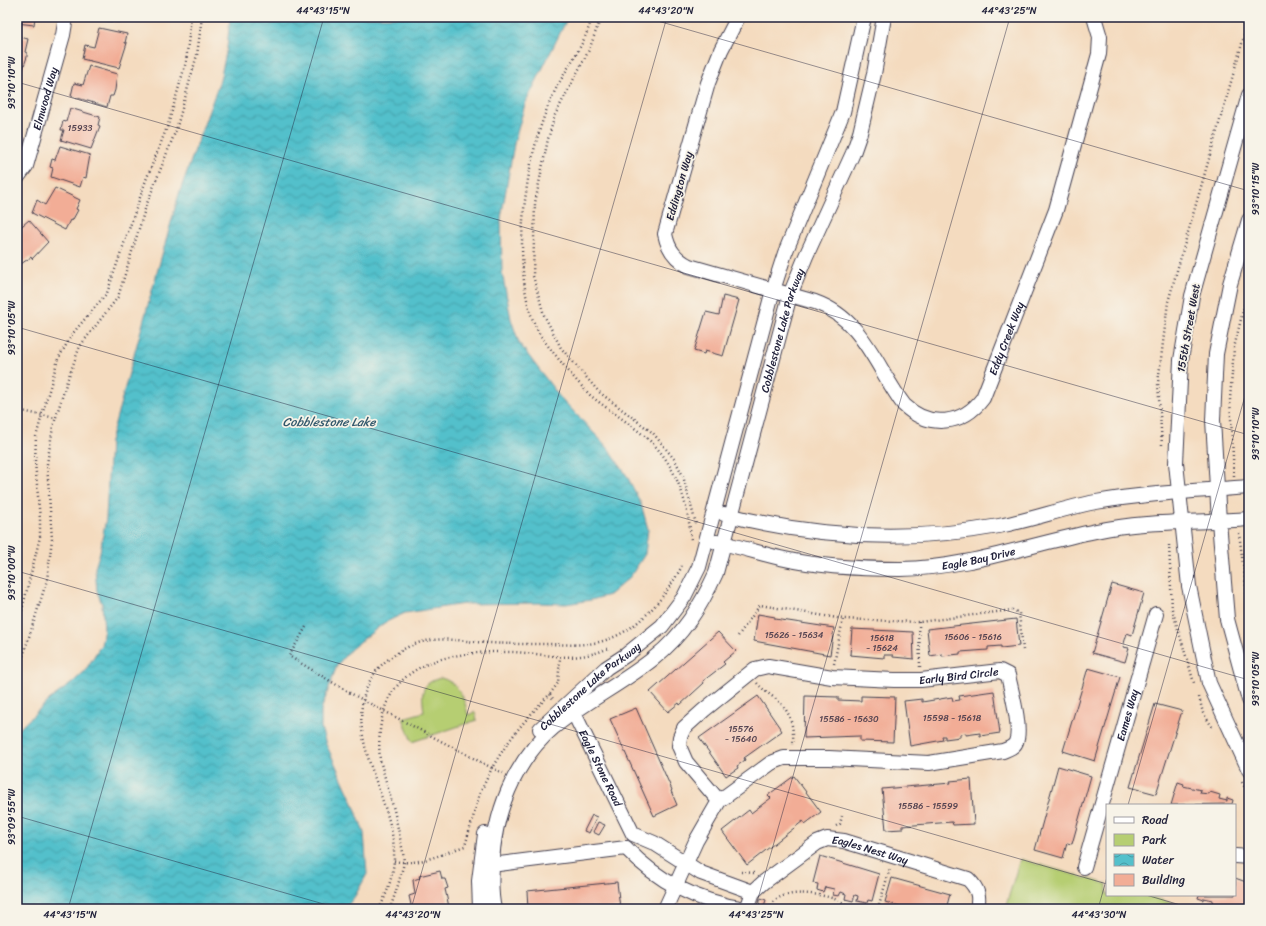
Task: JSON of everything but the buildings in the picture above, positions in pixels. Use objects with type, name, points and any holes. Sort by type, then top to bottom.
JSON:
[{"type":"street","name":"Elmwood Way","points":[[17,178],[26,166],[63,36],[66,17]]},
{"type":"street","name":"Eddington Way","points":[[738,17],[720,50],[708,83],[665,234],[671,251],[683,263],[773,290]]},
{"type":"street","name":"Cobblestone Lake Parkway","points":[[494,909],[491,880],[482,849],[491,809],[503,783],[529,739],[567,706],[606,668],[626,655],[662,626],[684,597],[699,567],[708,540],[773,290],[785,252],[843,112],[864,17]]},
{"type":"street","name":"Cobblestone Lake Parkway","points":[[567,706],[654,658],[673,640],[697,611],[707,593],[716,573],[725,544],[790,294],[818,227],[853,153],[860,133],[874,74],[884,17]]},
{"type":"street","name":"Eddy Creek Way","points":[[773,290],[824,305],[849,322],[861,337],[899,398],[910,411],[933,421],[941,421],[958,418],[972,410],[980,401],[986,390],[1056,210],[1099,54],[1100,37],[1094,17]]},
{"type":"street","name":"155th Street West","points":[[1249,94],[1192,296],[1181,360],[1176,464],[1189,586],[1209,684],[1249,770]]},
{"type":"street","points":[[1249,220],[1230,284],[1216,354],[1213,420],[1227,619],[1249,700]]},
{"type":"street","points":[[715,512],[818,533],[896,537],[944,534],[1000,526],[1094,502],[1147,494],[1242,488]]},
{"type":"street","name":"Eagle Bay Drive","points":[[708,540],[781,558],[819,565],[900,569],[935,567],[1002,554],[1096,530],[1148,523],[1243,519]]},
{"type":"street","name":"Eames Way","points":[[1107,804],[1156,614]]},
{"type":"street","points":[[662,626],[673,640]]},
{"type":"street","name":"Early Bird Circle","points":[[665,909],[708,818],[719,801],[771,763],[784,758],[792,758],[929,763],[1003,751],[1011,748],[1016,742],[1018,730],[1008,675],[1000,672],[921,680],[859,679],[825,676],[768,666],[755,669],[684,728],[680,737],[679,746],[686,762],[719,801]]},
{"type":"street","name":"Eagle Stone Road","points":[[567,706],[634,834]]},
{"type":"street","name":"Eames Way","points":[[1084,867],[1106,806]]},
{"type":"street","points":[[634,834],[654,843],[701,873],[753,892],[746,909],[725,906],[701,899],[654,874],[639,862],[626,848],[634,834]]},
{"type":"street","name":"Eagles Nest Way","points":[[753,892],[797,856],[817,843],[827,839],[844,841],[968,879],[975,886],[979,898],[977,909]]},
{"type":"street","points":[[486,866],[626,848]]},
{"type":"street","points":[[1236,856],[1249,856]]},
{"type":"street","name":"Cobblestone Lake Parkway","points":[[480,909],[486,866]]},
{"type":"path","points":[[17,630],[40,537],[35,462],[36,437],[42,415],[58,359],[73,333],[107,293],[146,180],[168,125],[186,62],[191,17]]},
{"type":"path","points":[[17,675],[47,580],[52,538],[47,464],[56,418],[67,381],[80,346],[118,297],[146,206],[176,130],[198,55],[202,17]]},
{"type":"path","points":[[592,17],[583,43],[548,107],[531,168],[525,202],[522,242],[524,276],[530,310],[541,337],[574,378],[590,395],[650,440],[664,458],[673,473],[683,499],[690,530],[690,548]]},
{"type":"path","points":[[601,17],[589,50],[555,115],[548,139],[535,203],[533,276],[544,315],[551,333],[561,348],[599,392],[653,433],[675,460],[683,476],[696,527]]},
{"type":"path","points":[[1242,488],[1230,399],[1234,348],[1249,286]]},
{"type":"path","points":[[17,410],[56,418]]},
{"type":"path","points":[[1243,519],[1249,610]]},
{"type":"path","points":[[379,909],[391,879],[394,849],[386,810],[364,745],[362,733],[361,714],[364,700],[374,674],[386,661],[416,642],[442,639],[488,643],[578,645],[607,640],[622,632],[654,608],[671,586],[685,561]]},
{"type":"path","points":[[738,636],[760,606],[842,619],[920,622],[1012,610],[1019,613],[1023,650]]},
{"type":"path","points":[[833,668],[842,619]]},
{"type":"path","points":[[920,622],[921,671]]},
{"type":"path","points":[[306,627],[288,656],[364,700],[502,773]]},
{"type":"path","points":[[390,909],[404,863],[398,824],[380,760],[379,738],[384,710],[392,692],[402,681],[421,665],[437,659],[484,652],[502,652],[560,658],[579,657],[601,652],[612,647]]},
{"type":"path","points":[[394,861],[404,863],[433,858],[465,846],[480,793],[492,768],[510,738],[550,694],[558,683],[560,658]]},
{"type":"path","points":[[750,672],[763,690],[777,700],[789,714],[792,723],[792,758]]},
{"type":"path","points":[[550,694],[567,706]]},
{"type":"path","points":[[878,909],[894,856]]},
{"type":"path","points":[[769,909],[771,902],[775,899],[782,895],[790,894],[837,900],[854,909]]},
{"type":"green space","points":[[441,678],[452,683],[456,687],[465,702],[468,715],[475,712],[477,720],[412,742],[403,718],[424,712],[423,695],[425,686],[434,680]]},
{"type":"green space","points":[[1020,859],[1106,884],[1106,896],[1148,896],[1193,909],[1005,909]]},
{"type":"water","name":"Cobblestone Lake","points":[[230,17],[568,17],[525,104],[514,144],[501,218],[502,272],[511,319],[519,343],[559,396],[608,448],[627,476],[641,504],[648,529],[645,554],[630,577],[609,595],[591,600],[566,604],[464,604],[405,613],[384,623],[351,649],[337,665],[321,710],[321,728],[326,744],[353,803],[364,833],[367,874],[355,896],[345,909],[17,909],[17,731],[49,700],[85,671],[101,645],[104,629],[102,604],[97,591],[95,568],[100,552],[106,518],[110,441],[179,194],[220,80],[227,48]]}]
